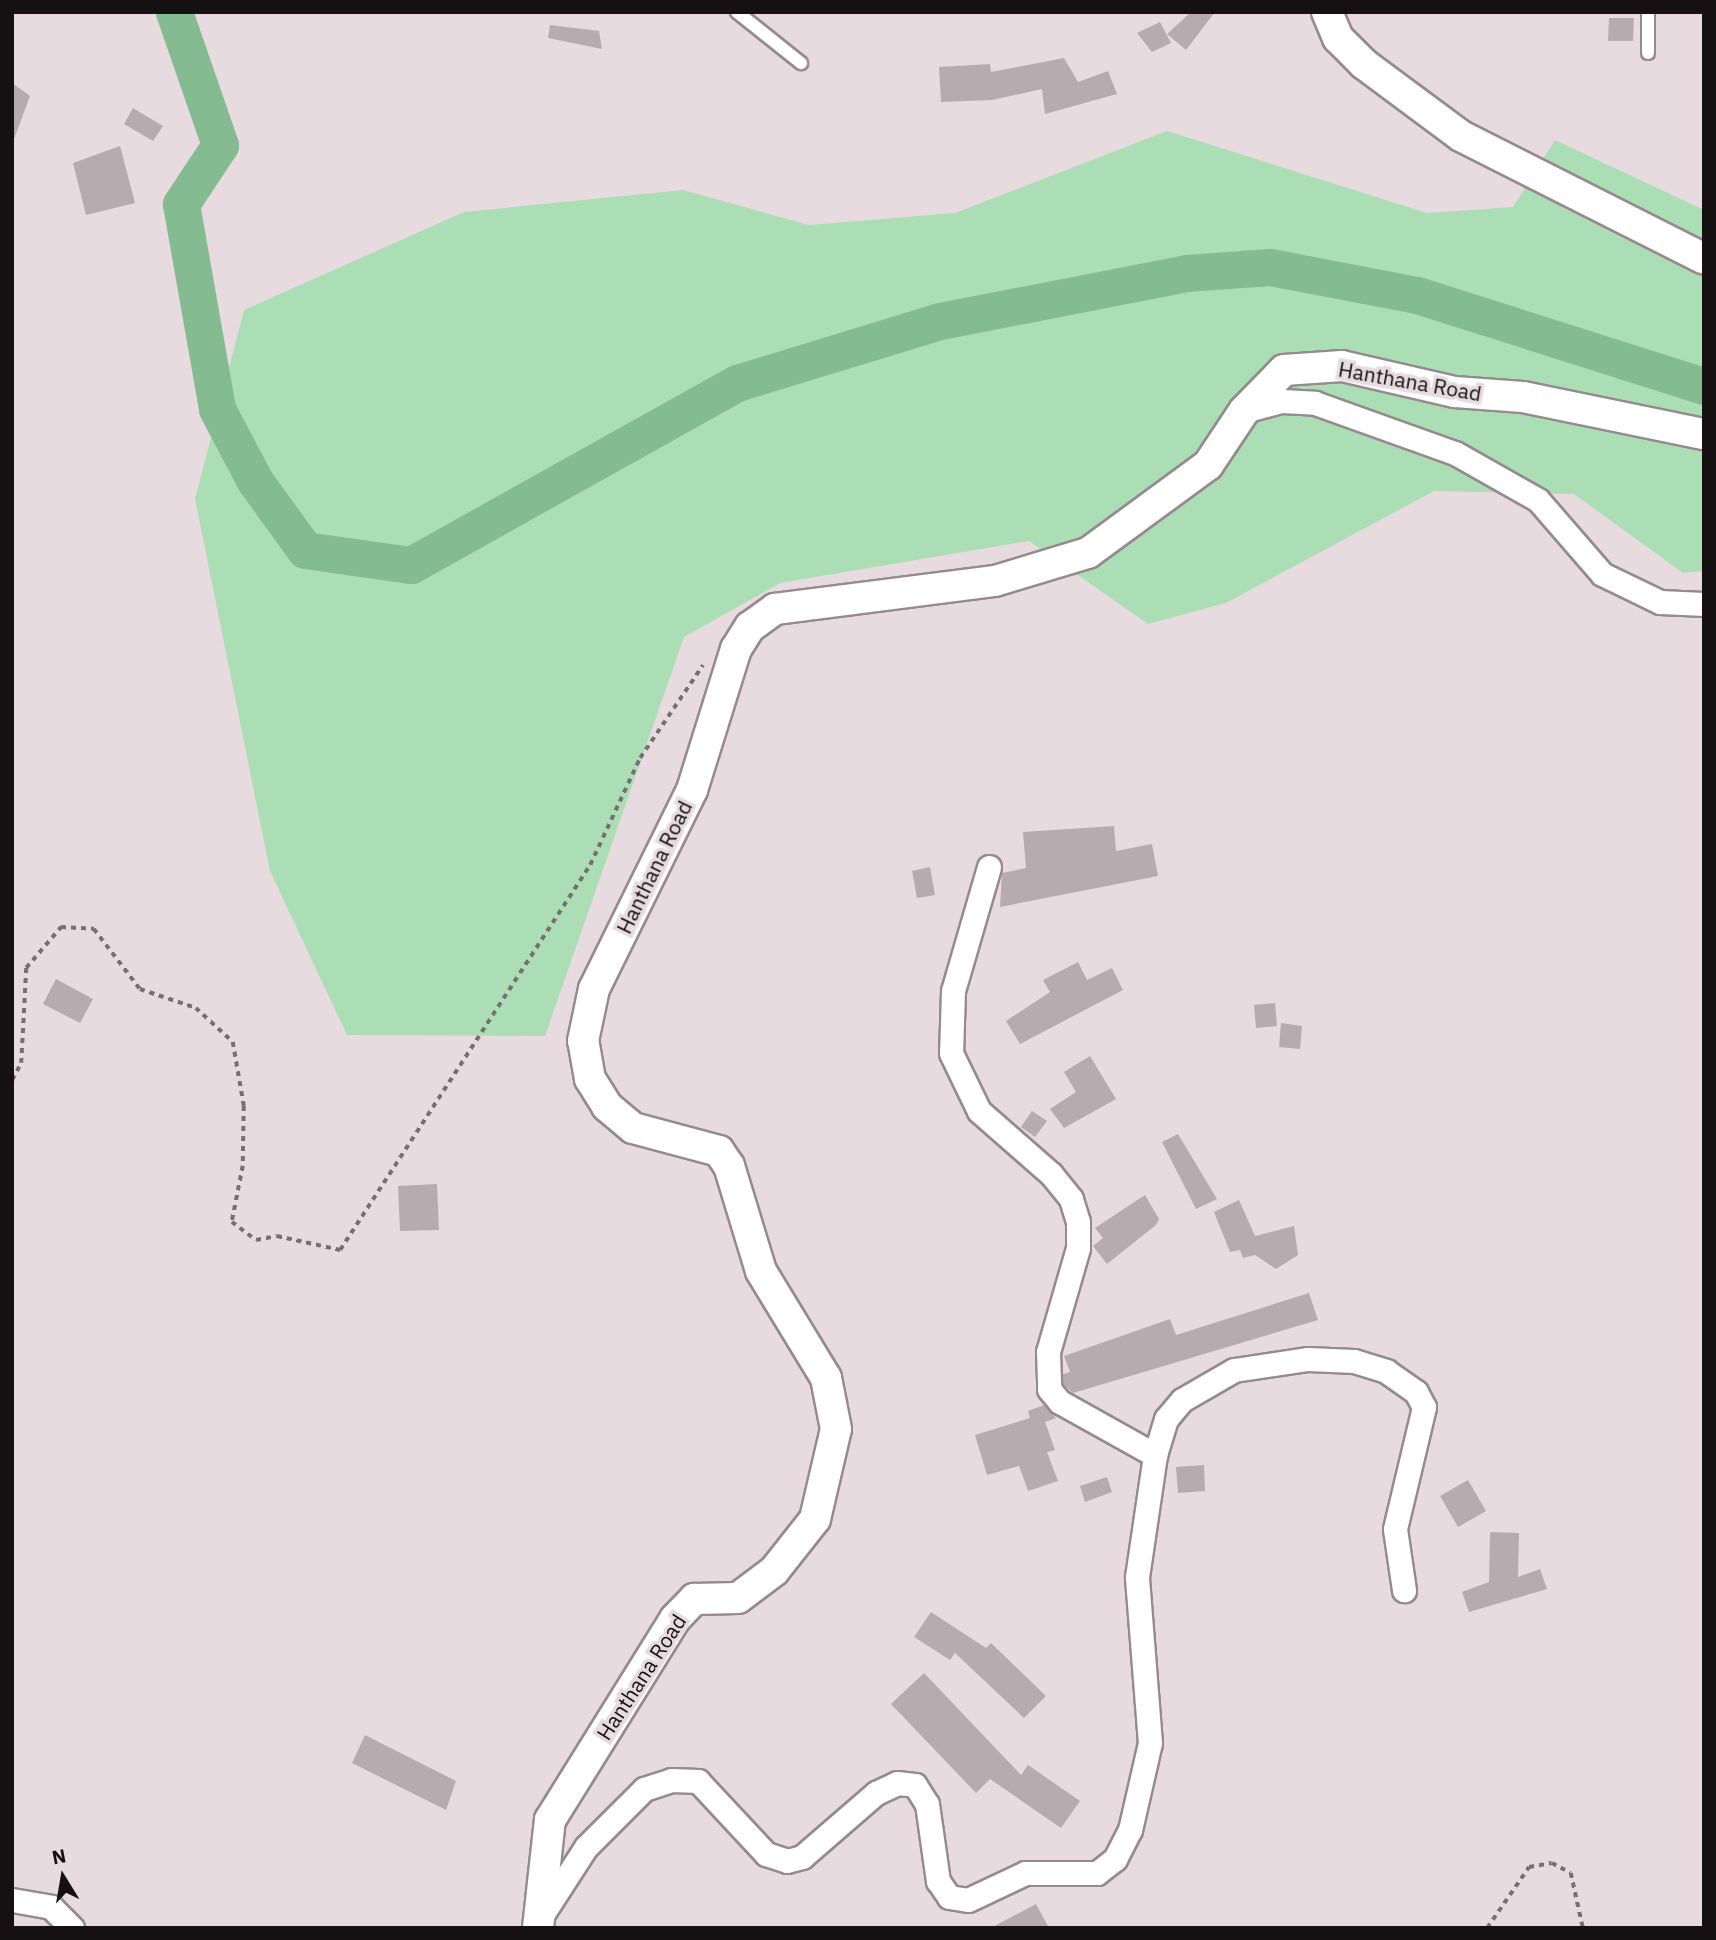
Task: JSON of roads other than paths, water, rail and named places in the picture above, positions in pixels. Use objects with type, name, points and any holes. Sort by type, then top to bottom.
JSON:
[{"type":"street","points":[[1326,12],[1338,38],[1364,64],[1461,136],[1704,259]]},
{"type":"street","name":"Hanthana Road","points":[[537,1924],[550,1820],[675,1619],[694,1600],[738,1598],[774,1570],[815,1519],[836,1429],[826,1378],[761,1271],[729,1166],[719,1151],[633,1128],[607,1106],[590,1079],[583,1041],[594,989],[692,790],[736,649],[750,627],[775,609],[995,581],[1088,553],[1208,465],[1244,411],[1284,370],[1342,366],[1455,393],[1523,397],[1704,433]]},
{"type":"street","points":[[1244,411],[1282,401],[1315,403],[1455,453],[1538,500],[1602,574],[1660,602],[1704,604]]},
{"type":"street","points":[[989,867],[953,991],[951,1053],[979,1111],[1052,1174],[1071,1199],[1078,1222],[1078,1248],[1048,1352],[1049,1389],[1060,1402],[1155,1455]]},
{"type":"street","points":[[537,1924],[586,1847],[644,1789],[671,1780],[698,1781],[766,1854],[787,1861],[802,1857],[876,1793],[897,1783],[915,1785],[927,1804],[938,1881],[949,1897],[968,1900],[1025,1873],[1097,1873],[1115,1858],[1130,1830],[1150,1743],[1137,1577],[1155,1455],[1166,1419],[1182,1401],[1234,1370],[1308,1359],[1354,1361],[1386,1371],[1416,1392],[1424,1407],[1395,1529],[1404,1590]]},
{"type":"street","points":[[12,1900],[51,1908],[72,1928]]},
{"type":"lane","points":[[737,12],[801,63]]},
{"type":"lane","points":[[1648,12],[1648,53]]},
{"type":"waterway","points":[[174,12],[220,145],[181,204],[217,409],[255,481],[305,550],[411,565],[737,383],[940,321],[1186,273],[1270,267],[1417,295],[1704,386]]}]
